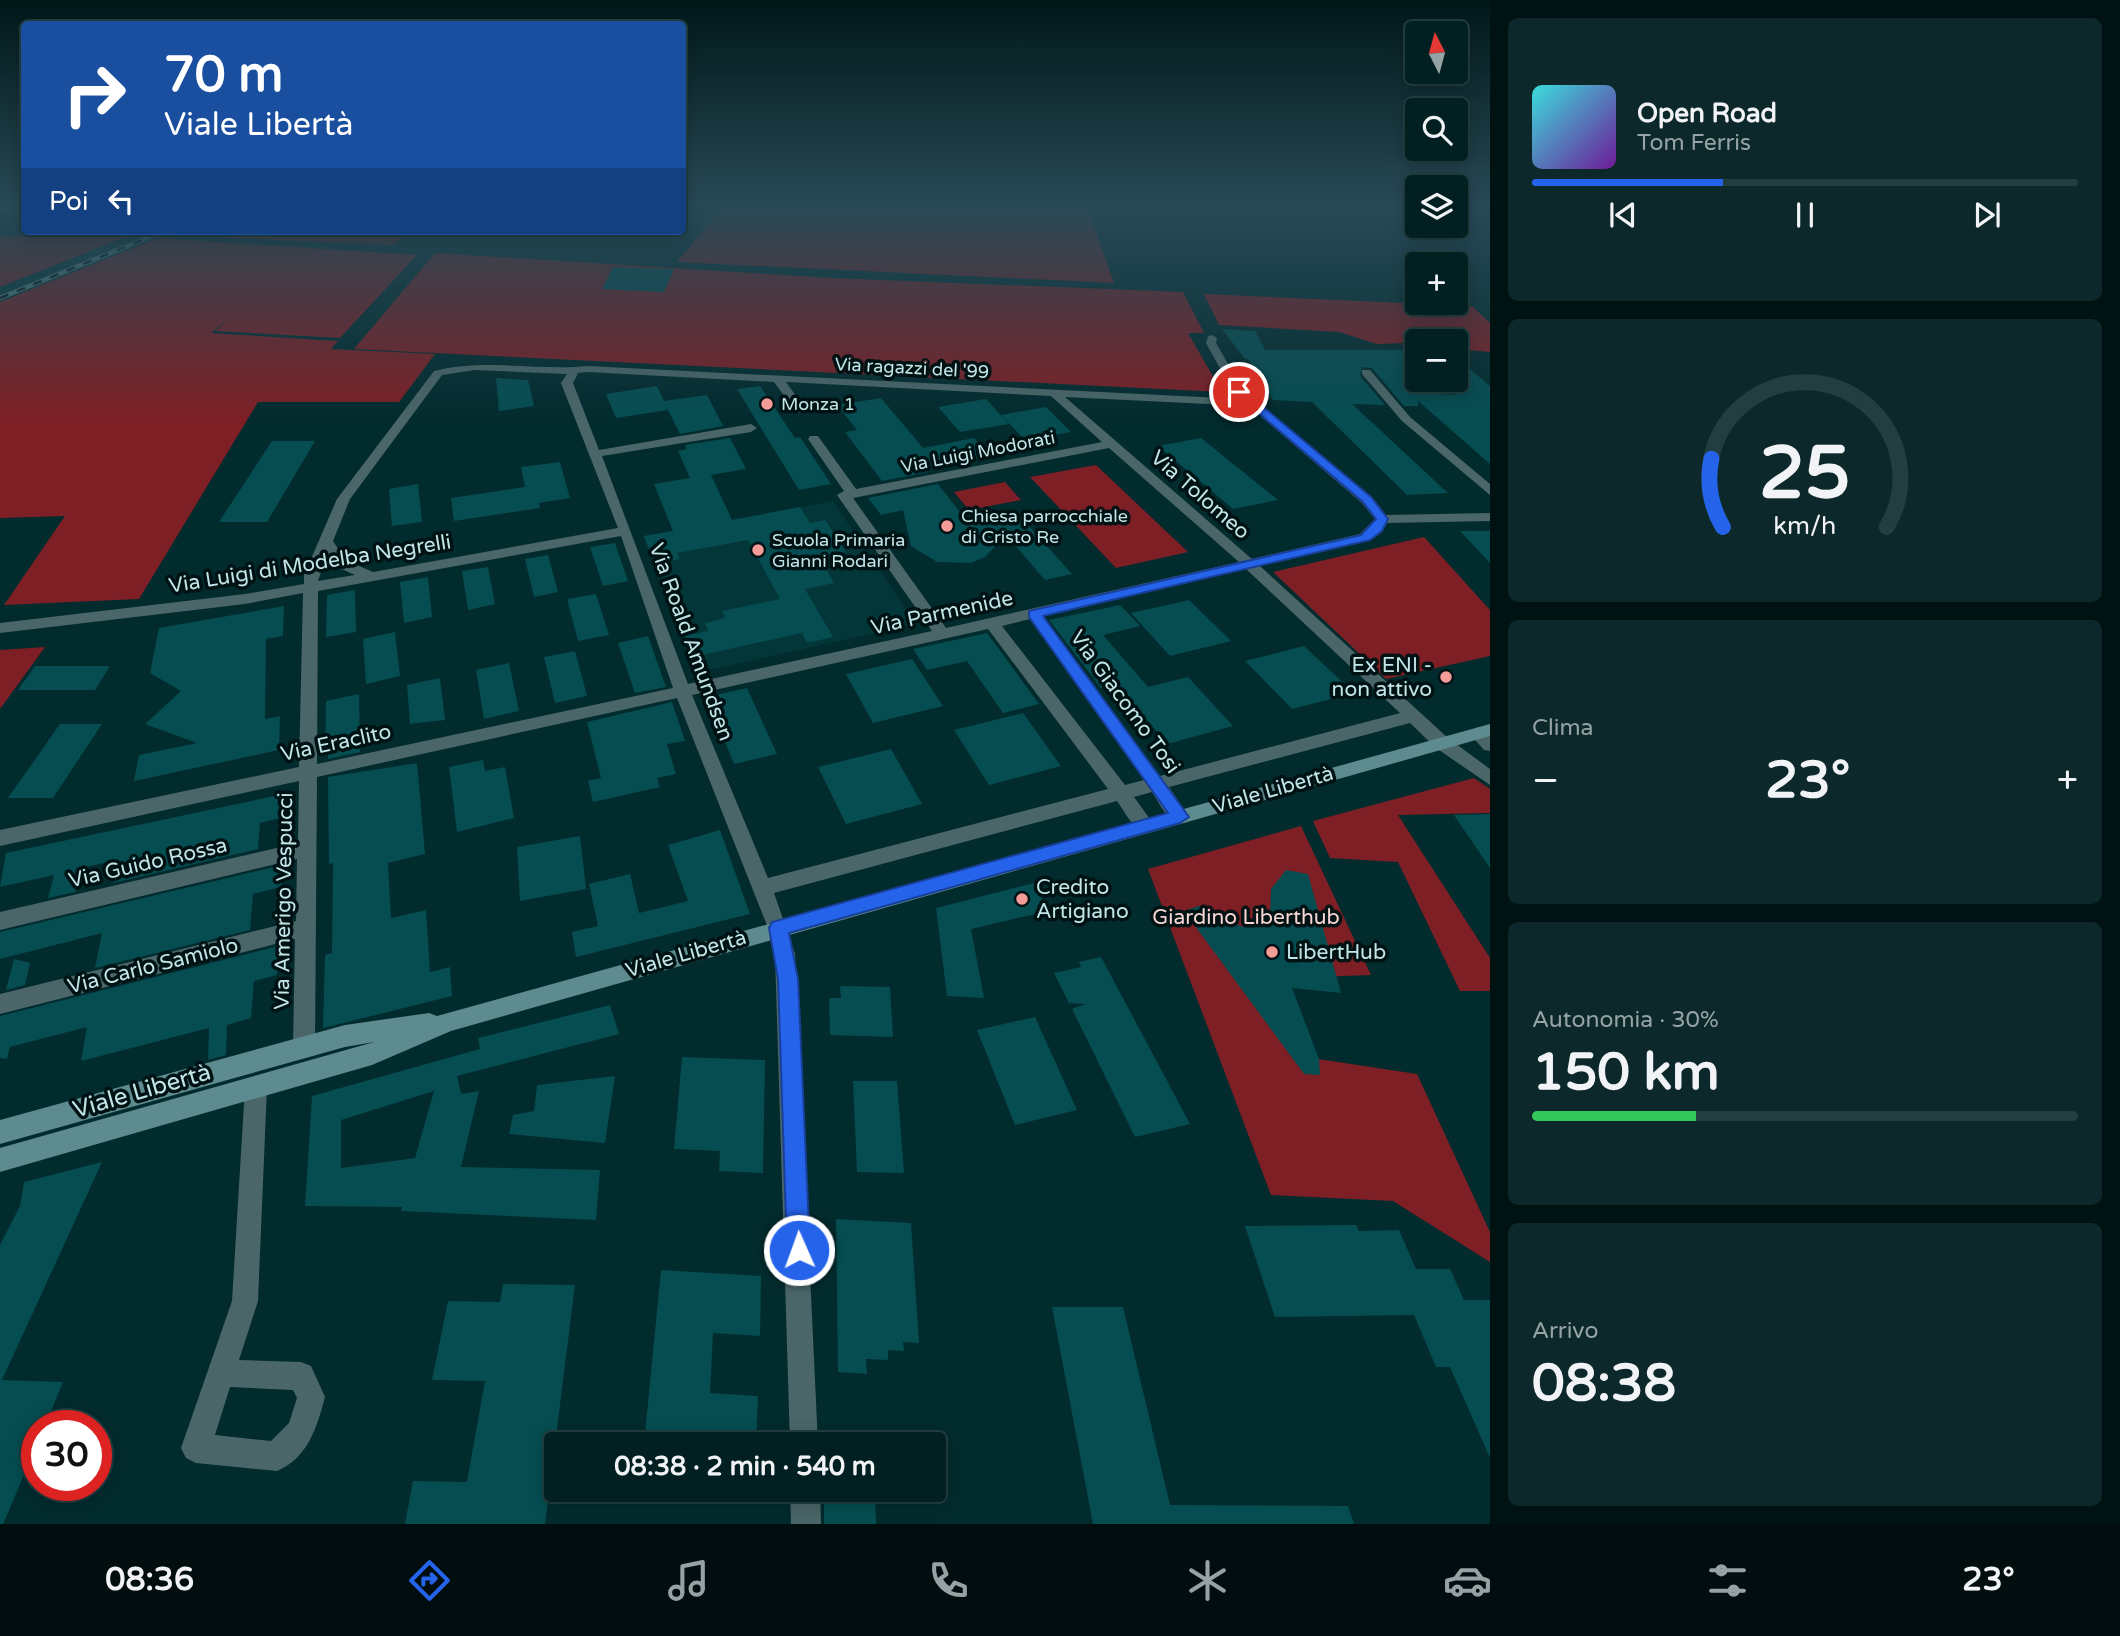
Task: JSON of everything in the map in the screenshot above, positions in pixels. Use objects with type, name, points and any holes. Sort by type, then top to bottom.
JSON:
[{"type":"main road","name":"Viale Libertà","points":[[0,1160],[372,1054],[449,1021],[1442,743],[1486,736]]},
{"type":"main road","name":"Viale Libertà","points":[[0,1132],[304,1046],[389,1028],[449,1021]]},
{"type":"street","points":[[1212,338],[1210,343],[1250,403],[1367,500],[1382,519],[1490,517]]},
{"type":"street","name":"Via ragazzi del '99","points":[[326,541],[344,499],[438,373],[471,366],[554,369],[573,373],[588,369],[1250,403]]},
{"type":"street","points":[[1366,372],[1406,419],[1490,491]]},
{"type":"street","name":"Via Roald Amundsen","points":[[573,373],[567,383],[625,531],[682,690],[779,928],[788,979],[804,1432]]},
{"type":"street","points":[[778,379],[800,410]]},
{"type":"street","name":"Via Tolomeo","points":[[1054,393],[1249,565],[1442,743],[1490,778]]},
{"type":"street","points":[[595,454],[751,428]]},
{"type":"street","points":[[814,439],[853,494],[844,495],[943,635]]},
{"type":"street","name":"Via Luigi Modorati","points":[[853,494],[1110,444]]},
{"type":"street","name":"Via Parmenide","points":[[682,690],[943,635],[1365,537],[1377,528],[1382,519]]},
{"type":"street","name":"Via Luigi di Modelba Negrelli","points":[[0,628],[198,605],[313,588],[625,531]]},
{"type":"street","points":[[326,541],[340,562],[375,577]]},
{"type":"street","name":"Via Amerigo Vespucci","points":[[304,1046],[313,588],[311,575],[326,541]]},
{"type":"street","name":"Via Giacomo Tosi","points":[[1034,614],[1180,817]]},
{"type":"street","points":[[992,623],[1146,826]]},
{"type":"street","name":"Via Eraclito","points":[[0,838],[682,690]]},
{"type":"street","name":"Viale Libertà","points":[[761,888],[1413,716]]},
{"type":"street","name":"Via Guido Rossa","points":[[0,921],[307,849]]},
{"type":"street","name":"Via Carlo Samiolo","points":[[0,1004],[305,928]]},
{"type":"street","points":[[221,1373],[245,1301],[256,1087]]},
{"type":"street","points":[[805,1502],[806,1524]]},
{"type":"shaded area","points":[[22,278],[59,278],[0,302],[0,287]]},
{"type":"shaded area","points":[[833,501],[916,624],[700,672],[643,536]]},
{"type":"green space","points":[[0,278],[22,278],[0,287]]},
{"type":"green space","points":[[59,278],[396,278],[340,338],[215,331],[229,318],[211,333],[338,341],[331,349],[435,354],[399,402],[258,402],[139,599],[4,605],[65,516],[0,518],[0,302]]},
{"type":"green space","points":[[414,278],[835,278],[1183,292],[1204,333],[1188,333],[1222,392],[354,349]]},
{"type":"green space","points":[[1012,278],[1112,278],[1114,283]]},
{"type":"green space","points":[[1204,294],[1405,303],[1405,315],[1468,315],[1468,306],[1472,306],[1490,323],[1490,352],[1468,350],[1468,329],[1405,329],[1405,343],[1377,344],[1339,332],[1219,325]]},
{"type":"green space","points":[[1096,465],[1188,552],[1116,568],[1030,477]]},
{"type":"green space","points":[[1005,482],[1021,500],[969,510],[954,492]]},
{"type":"green space","points":[[1424,537],[1490,610],[1490,656],[1386,679],[1273,572]]},
{"type":"green space","points":[[45,647],[0,709],[0,650]]},
{"type":"green space","points":[[1474,778],[1490,789],[1490,813],[1398,815],[1490,958],[1490,991],[1460,991],[1398,862],[1330,858],[1313,821]]},
{"type":"green space","name":"Giardino Liberthub","points":[[1301,826],[1371,975],[1286,978],[1318,1059],[1417,1074],[1490,1232],[1490,1262],[1393,1201],[1271,1195],[1148,869]]},
{"type":"building","points":[[607,278],[670,278],[664,292],[602,289]]},
{"type":"building","points":[[1222,329],[1255,331],[1265,350],[1405,350],[1405,392],[1456,395],[1456,392],[1468,392],[1468,367],[1490,386],[1490,464],[1418,401],[1418,406],[1404,406],[1372,368],[1362,367],[1360,376],[1385,405],[1352,404],[1448,493],[1407,495],[1312,402],[1273,400],[1248,359],[1245,359]]},
{"type":"building","points":[[496,378],[528,380],[534,406],[499,411]]},
{"type":"building","points":[[657,386],[664,401],[707,395],[723,426],[680,434],[668,410],[616,418],[606,394]]},
{"type":"building","points":[[760,386],[795,438],[800,437],[831,484],[799,490],[737,389]]},
{"type":"building","points":[[881,398],[923,448],[974,438],[991,456],[925,468],[929,472],[882,481],[845,432],[857,430],[837,405]]},
{"type":"building","points":[[986,399],[1009,424],[960,432],[938,407]]},
{"type":"building","points":[[1046,407],[1071,432],[1025,440],[1001,415]]},
{"type":"building","points":[[730,438],[746,469],[711,475],[732,520],[800,507],[810,523],[825,520],[846,552],[819,558],[834,583],[805,589],[833,637],[807,643],[802,633],[693,657],[684,636],[708,631],[705,623],[725,618],[722,611],[780,599],[748,540],[677,553],[680,559],[655,564],[644,536],[673,531],[654,484],[690,478],[678,451],[687,449],[685,445]]},
{"type":"building","points":[[1201,438],[1278,500],[1233,509],[1158,446]]},
{"type":"building","points":[[272,441],[315,441],[267,522],[219,522]]},
{"type":"building","points":[[560,462],[570,498],[539,503],[540,508],[454,521],[451,498],[525,487],[521,467]]},
{"type":"building","points":[[418,484],[422,522],[392,526],[389,489]]},
{"type":"building","name":"Chiesa parrocchiale di Cristo Re","points":[[938,484],[963,516],[974,519],[1015,511],[1072,574],[1045,580],[1006,535],[985,557],[971,563],[937,562],[911,546],[903,510],[881,515],[868,498]]},
{"type":"building","points":[[1460,531],[1490,531],[1490,563]]},
{"type":"building","points":[[615,543],[628,581],[603,586],[590,547]]},
{"type":"building","points":[[548,555],[558,592],[534,597],[525,559]]},
{"type":"building","points":[[488,567],[495,604],[468,610],[462,571]]},
{"type":"building","points":[[428,577],[432,617],[404,623],[400,582]]},
{"type":"building","points":[[355,590],[356,632],[326,637],[327,595]]},
{"type":"building","points":[[596,594],[609,635],[578,641],[567,599]]},
{"type":"building","points":[[1189,600],[1231,641],[1170,656],[1131,613]]},
{"type":"building","points":[[1120,605],[1140,626],[1103,635],[1148,687],[1188,677],[1233,726],[1167,744],[1117,684],[1101,688],[1049,620]]},
{"type":"building","points":[[284,606],[283,636],[266,639],[265,719],[280,716],[279,750],[134,781],[139,755],[197,743],[145,724],[181,691],[150,673],[159,628]]},
{"type":"building","points":[[395,632],[400,676],[366,684],[363,639]]},
{"type":"building","points":[[987,633],[1039,704],[1003,713],[967,661],[927,670],[913,649]]},
{"type":"building","points":[[648,636],[666,687],[635,693],[618,643]]},
{"type":"building","points":[[1304,646],[1354,693],[1292,709],[1245,661]]},
{"type":"building","points":[[575,651],[587,696],[555,703],[544,657]]},
{"type":"building","points":[[912,659],[943,706],[873,723],[846,674]]},
{"type":"building","points":[[509,663],[519,711],[484,719],[476,670]]},
{"type":"building","points":[[35,666],[110,666],[95,690],[18,690]]},
{"type":"building","points":[[440,678],[445,720],[410,724],[407,685]]},
{"type":"building","points":[[747,688],[777,754],[734,764],[707,697]]},
{"type":"building","points":[[359,694],[360,752],[328,759],[328,752],[325,752],[326,701]]},
{"type":"building","points":[[672,702],[685,741],[667,744],[676,774],[657,778],[660,787],[593,802],[588,781],[601,778],[587,722]]},
{"type":"building","points":[[1023,713],[1061,766],[989,785],[954,730]]},
{"type":"building","points":[[60,724],[102,724],[53,798],[8,798]]},
{"type":"building","points":[[891,749],[922,804],[846,824],[818,767]]},
{"type":"building","points":[[483,760],[485,771],[505,767],[514,818],[457,832],[449,767]]},
{"type":"building","points":[[417,763],[425,854],[388,863],[391,918],[426,910],[430,972],[450,967],[452,996],[323,1028],[325,955],[332,953],[333,863],[329,864],[328,777]]},
{"type":"building","points":[[284,794],[283,817],[260,823],[258,849],[113,883],[117,860],[81,868],[75,892],[48,898],[54,875],[0,887],[6,853]]},
{"type":"building","points":[[1490,814],[1490,868],[1454,815]]},
{"type":"building","points":[[720,830],[750,914],[576,957],[572,932],[598,926],[589,884],[630,874],[639,913],[688,901],[668,845]]},
{"type":"building","points":[[580,836],[586,889],[520,901],[517,847]]},
{"type":"building","points":[[282,865],[281,887],[253,894],[250,930],[95,968],[102,933],[0,959],[0,932]]},
{"type":"building","name":"LibertHub","points":[[1286,870],[1308,874],[1341,993],[1292,988],[1319,1059],[1320,1075],[1304,1074],[1184,911],[1199,906],[1243,927],[1270,916],[1271,889]]},
{"type":"building","points":[[1034,883],[1048,911],[971,929],[984,998],[947,996],[936,908]]},
{"type":"building","points":[[279,946],[277,975],[254,981],[251,1018],[227,1025],[226,1055],[208,1060],[209,1028],[81,1061],[87,1027],[10,1047],[7,1059],[0,1058],[0,1016]]},
{"type":"building","points":[[1101,957],[1190,1124],[1135,1137],[1072,1009],[1085,1004],[1069,1003],[1054,973],[1081,967],[1079,962]]},
{"type":"building","points":[[14,959],[30,963],[25,985],[6,990]]},
{"type":"building","points":[[840,986],[890,987],[893,1037],[830,1035],[829,998],[841,998]]},
{"type":"building","points":[[610,1005],[619,1034],[457,1076],[461,1094],[479,1091],[461,1167],[600,1170],[596,1220],[401,1211],[402,1207],[305,1206],[312,1096],[480,1049],[478,1038]],"holes":[[[434,1091],[415,1158],[341,1168],[341,1120]]]},
{"type":"building","points":[[1035,1017],[1077,1110],[1015,1125],[977,1030]]},
{"type":"building","points":[[682,1057],[765,1060],[763,1173],[719,1171],[720,1151],[674,1149]]},
{"type":"building","points":[[615,1076],[605,1143],[509,1134],[513,1115],[534,1111],[537,1085]]},
{"type":"building","points":[[853,1081],[897,1081],[904,1173],[857,1172]]},
{"type":"building","points":[[102,1162],[2,1380],[63,1382],[52,1410],[21,1410],[21,1482],[3,1524],[0,1524],[0,1245],[20,1206],[24,1182]]},
{"type":"building","points":[[836,1219],[911,1223],[919,1343],[903,1342],[904,1351],[888,1350],[888,1360],[866,1359],[867,1374],[838,1372]]},
{"type":"building","points":[[1356,1225],[1359,1231],[1399,1230],[1416,1269],[1450,1269],[1464,1300],[1490,1300],[1490,1458],[1450,1367],[1436,1367],[1414,1315],[1275,1317],[1245,1226]]},
{"type":"building","points":[[661,1270],[761,1276],[760,1336],[713,1333],[710,1393],[758,1396],[756,1432],[645,1432]]},
{"type":"building","points":[[503,1284],[575,1285],[557,1432],[544,1432],[544,1502],[548,1502],[545,1524],[405,1524],[413,1481],[467,1482],[485,1381],[432,1380],[448,1301],[500,1302]]},
{"type":"building","points":[[1052,1307],[1123,1307],[1170,1505],[1348,1506],[1354,1524],[1093,1524]]},
{"type":"building","points":[[824,1502],[875,1502],[876,1524],[824,1524]]},
{"type":"railway","points":[[0,298],[49,278]]},
{"type":"place","name":"Monza 1","points":[[767,404]]},
{"type":"place","name":"Chiesa parrocchiale di Cristo Re","points":[[947,526]]},
{"type":"place","name":"Scuola Primaria Gianni Rodari","points":[[758,550]]},
{"type":"place","name":"Ex ENI - non attivo","points":[[1446,677]]},
{"type":"place","name":"Credito Artigiano","points":[[1022,899]]},
{"type":"place","name":"LibertHub","points":[[1272,952]]},
{"type":"route","points":[[799,1250],[788,979],[779,928],[1180,817],[1034,614],[1365,537],[1377,528],[1382,519],[1367,500],[1239,392]]}]
